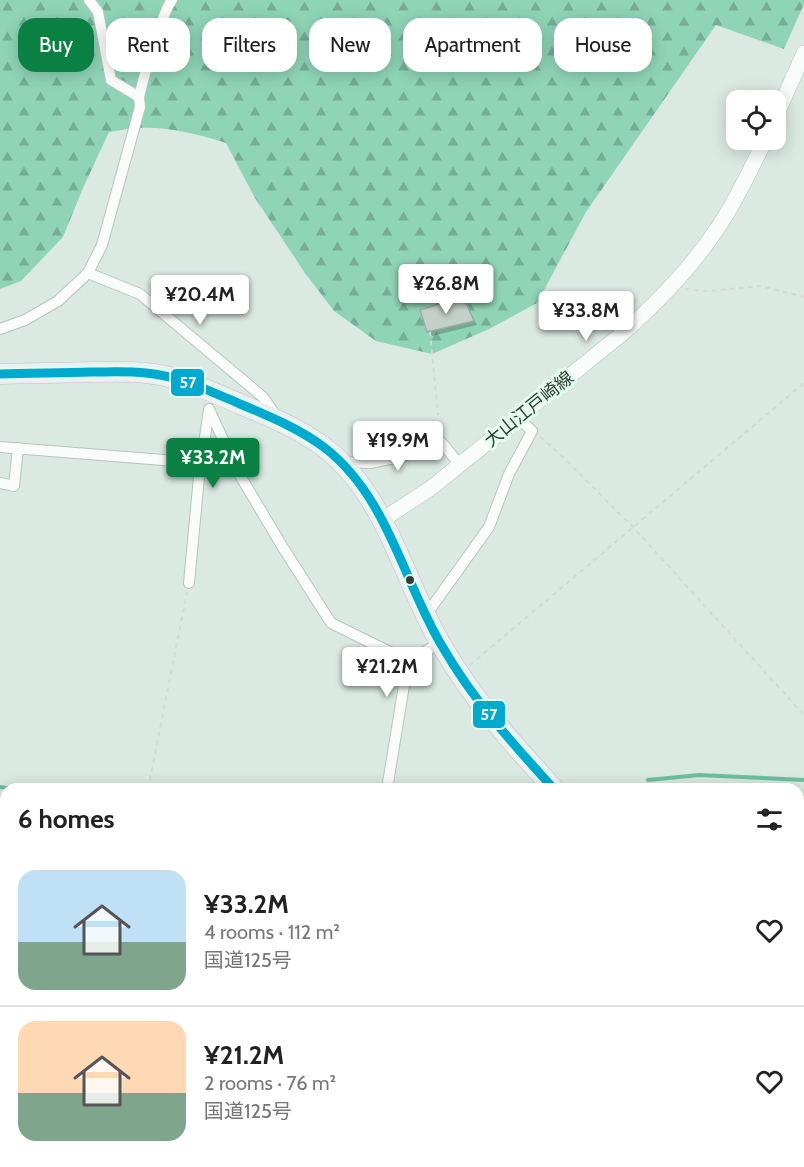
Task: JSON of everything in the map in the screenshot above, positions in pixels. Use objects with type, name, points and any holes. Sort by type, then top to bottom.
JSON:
[{"type":"highway","points":[[0,374],[146,373],[171,378],[211,400],[279,421],[306,435],[325,449],[355,478],[382,519],[440,644],[458,674],[488,715],[549,783]]},
{"type":"main road","points":[[786,94],[804,53]]},
{"type":"main road","name":"大山江戸崎線","points":[[382,519],[431,488],[460,465],[623,333],[670,288],[719,226],[760,150]]},
{"type":"street","points":[[89,0],[98,12],[111,80],[139,97]]},
{"type":"street","points":[[0,329],[25,320],[58,301],[88,273],[102,245],[140,108],[139,97],[144,74],[159,29],[172,0]]},
{"type":"street","points":[[88,273],[140,294],[263,397],[279,421]]},
{"type":"street","points":[[189,583],[201,463],[211,400]]},
{"type":"street","points":[[211,400],[238,472],[331,623],[408,661]]},
{"type":"street","points":[[426,615],[489,527],[509,474],[532,431],[518,418]]},
{"type":"street","points":[[340,462],[370,463],[400,457],[442,443],[460,465]]},
{"type":"street","points":[[0,447],[201,463]]},
{"type":"street","points":[[0,483],[14,486],[18,448]]},
{"type":"street","points":[[408,661],[440,644]]},
{"type":"street","points":[[388,783],[408,661]]},
{"type":"path","points":[[670,288],[707,291],[761,286],[804,297]]},
{"type":"path","points":[[430,332],[438,415]]},
{"type":"path","points":[[458,674],[804,383]]},
{"type":"path","points":[[532,431],[559,453],[633,527],[804,715]]},
{"type":"path","points":[[149,783],[189,583]]},
{"type":"green space","points":[[0,0],[804,0],[784,49],[716,25],[586,212],[537,303],[489,329],[432,354],[376,341],[334,311],[305,273],[255,198],[226,143],[171,129],[134,128],[109,132],[63,237],[21,281],[0,289]]},
{"type":"building","points":[[461,297],[474,321],[427,332],[420,310]]},
{"type":"waterway","points":[[648,780],[699,775],[804,780]]},
{"type":"transit line","name":"57","points":[[0,374],[125,372],[170,377],[206,389],[273,418],[325,448],[347,468],[379,515],[428,621],[454,666],[508,738],[549,783]]}]
